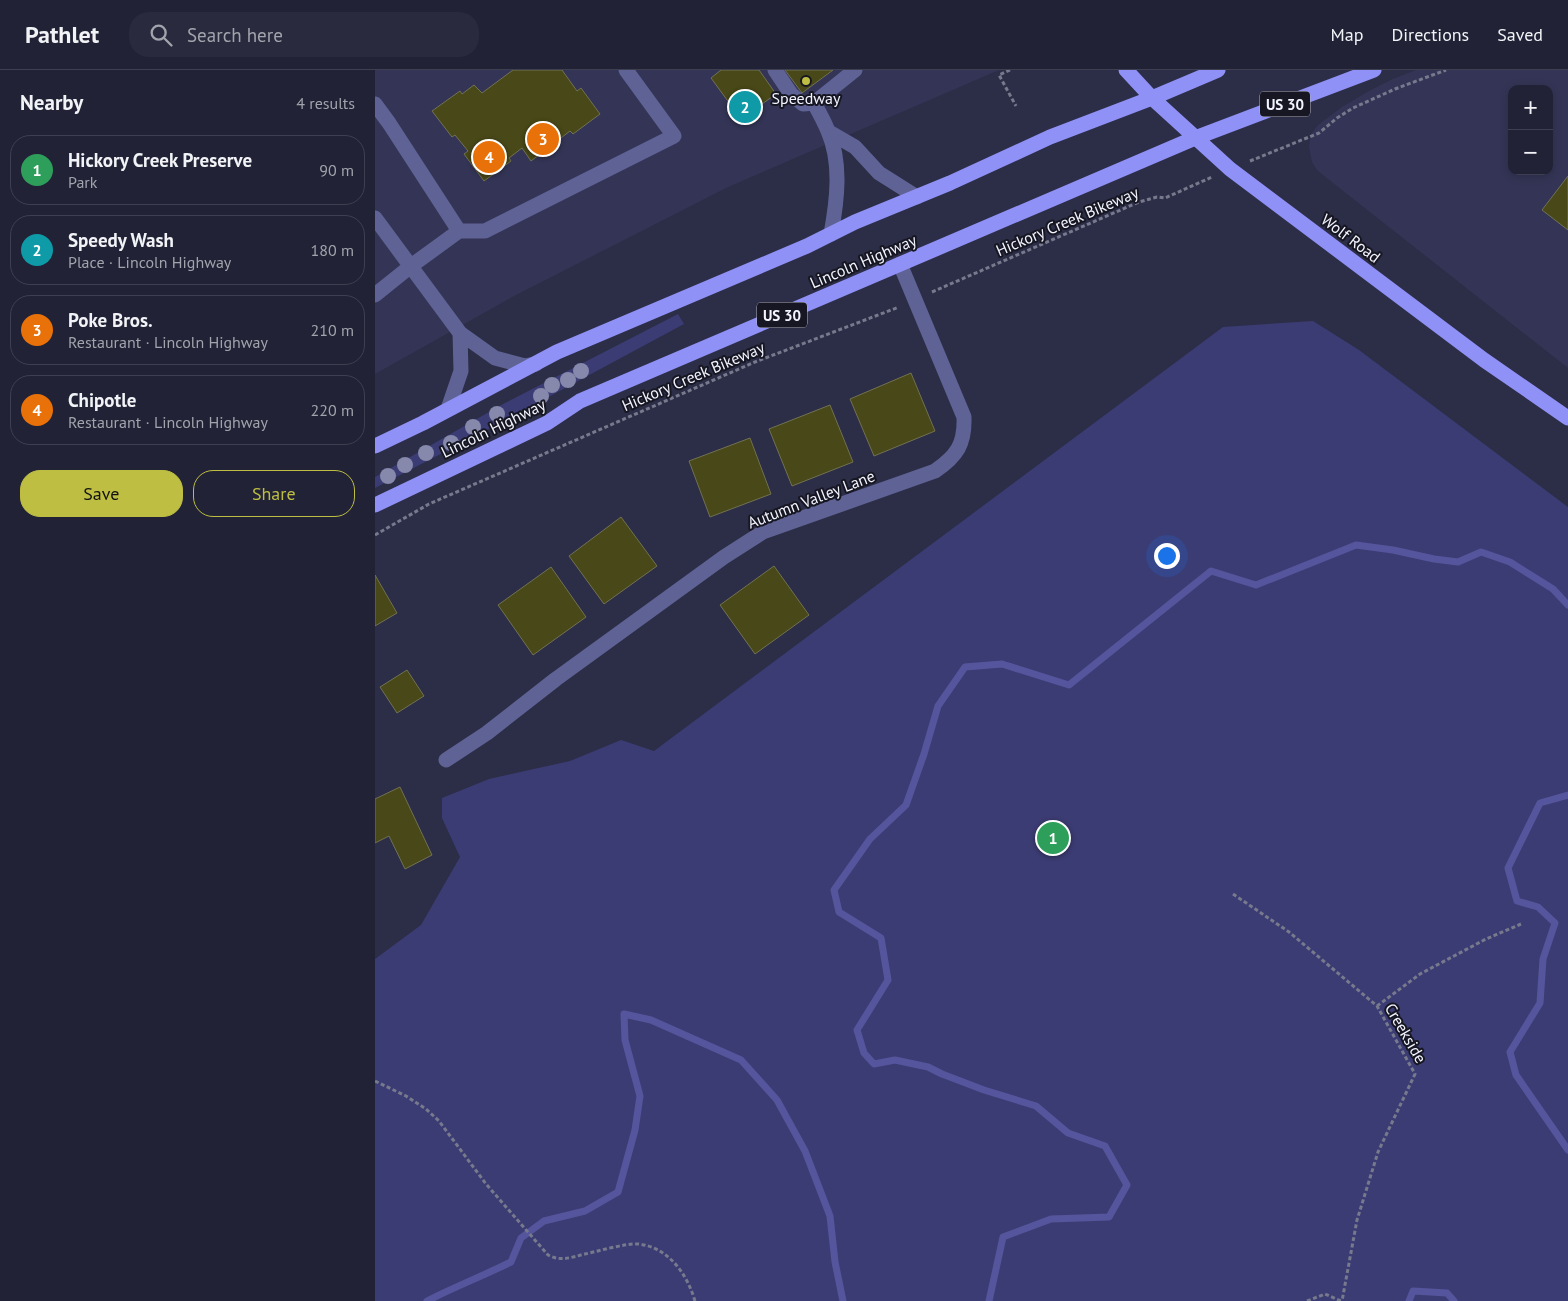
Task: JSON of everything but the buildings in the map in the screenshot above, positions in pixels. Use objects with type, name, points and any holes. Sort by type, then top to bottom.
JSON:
[{"type":"main road","name":"Wolf Road","points":[[1127,70],[1153,98],[1230,169],[1484,360],[1568,418]]},
{"type":"main road","points":[[375,446],[557,352],[807,246],[855,222],[950,183],[1050,137],[1153,98],[1218,70]]},
{"type":"main road","name":"Lincoln Highway","points":[[375,505],[547,423],[580,401],[1195,138],[1374,70]]},
{"type":"street","points":[[375,295],[459,231],[485,231],[674,136],[626,70]]},
{"type":"street","points":[[775,70],[791,94],[803,104],[814,103],[855,70]]},
{"type":"street","points":[[814,103],[829,132],[837,168],[836,207],[831,234]]},
{"type":"street","points":[[375,104],[459,231]]},
{"type":"street","points":[[829,132],[855,147],[879,173],[917,197]]},
{"type":"street","points":[[375,218],[460,333],[495,358],[525,366],[536,364]]},
{"type":"street","name":"Autumn Valley Lane","points":[[446,760],[487,732],[716,562],[763,532],[935,471],[949,461],[960,448],[965,430],[964,417],[900,264]]},
{"type":"street","points":[[448,409],[461,371],[460,333]]},
{"type":"path","points":[[1011,70],[999,75],[1016,106]]},
{"type":"path","points":[[1319,132],[1353,108],[1395,89],[1446,70]]},
{"type":"path","name":"Hickory Creek Bikeway","points":[[375,535],[429,504],[755,362],[893,310],[1139,202],[1157,197],[1165,198]]},
{"type":"path","name":"Creekside","points":[[1233,894],[1289,932],[1377,1006],[1415,1074],[1378,1152],[1357,1220],[1341,1301]]},
{"type":"path","points":[[1377,1006],[1420,974],[1486,939],[1521,924]]},
{"type":"path","points":[[375,1082],[406,1096],[426,1109],[439,1121],[486,1184],[548,1255],[561,1260],[605,1249],[637,1244],[651,1248],[666,1254],[676,1264],[688,1281],[695,1301]]},
{"type":"path","points":[[1307,1301],[1325,1294],[1341,1301]]},
{"type":"shaded area","points":[[375,70],[999,70],[728,187],[514,296],[375,374]]},
{"type":"shaded area","points":[[1416,70],[1568,70],[1568,368],[1317,170],[1312,162],[1309,147],[1311,134],[1318,125],[1342,107],[1369,91]]},
{"type":"shaded area","points":[[678,314],[684,324],[375,488],[375,477],[503,404]]},
{"type":"shaded area","points":[[1313,321],[1359,350],[1568,507],[1568,1301],[375,1301],[375,959],[421,925],[460,857],[442,818],[442,798],[489,779],[570,761],[621,740],[654,751],[1223,327]]},
{"type":"waterway","points":[[989,1301],[1003,1237],[1051,1219],[1109,1217],[1127,1185],[1105,1146],[1068,1133],[1036,1106],[984,1090],[928,1067],[895,1060],[874,1064],[864,1053],[857,1030],[888,980],[881,938],[839,912],[834,890],[870,839],[906,805],[938,706],[965,667],[1002,664],[1069,685],[1211,571],[1256,585],[1356,545],[1458,562],[1481,552],[1510,562],[1553,589],[1568,605]]},
{"type":"waterway","points":[[1568,795],[1540,803],[1508,868],[1517,901],[1538,907],[1555,923],[1543,959],[1540,1003],[1510,1052],[1516,1075],[1568,1150]]},
{"type":"waterway","points":[[427,1301],[511,1262],[521,1238],[544,1221],[585,1211],[618,1192],[635,1130],[640,1096],[625,1040],[624,1014],[651,1020],[741,1060],[777,1100],[805,1151],[830,1216],[835,1262],[843,1301]]},
{"type":"waterway","points":[[1409,1301],[1413,1291],[1447,1293],[1454,1301]]},
{"type":"place","name":"Speedway","points":[[806,81]]},
{"type":"place","name":"Speedy Wash","points":[[745,107]]},
{"type":"place","name":"Poke Bros.","points":[[543,139]]},
{"type":"place","name":"Chipotle","points":[[489,157]]},
{"type":"place","name":"Hickory Creek Preserve","points":[[1053,838]]}]
